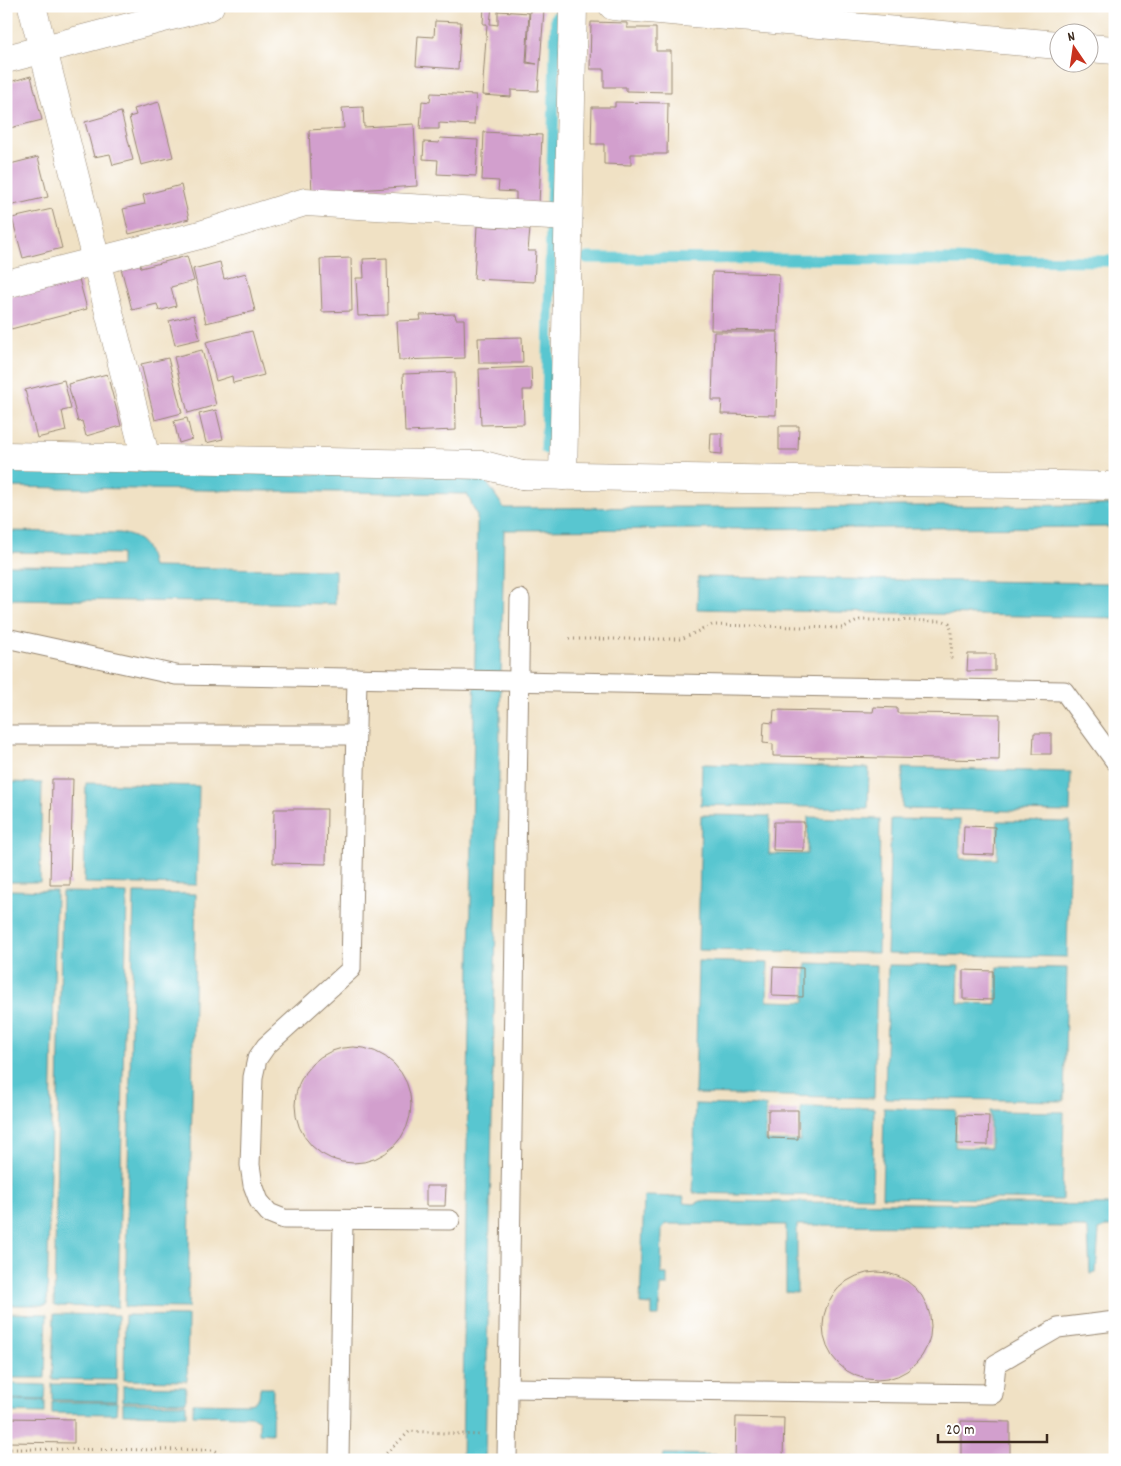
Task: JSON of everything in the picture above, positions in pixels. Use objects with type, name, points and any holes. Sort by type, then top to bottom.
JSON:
[{"type":"street","points":[[32,6],[146,459]]},
{"type":"street","points":[[6,59],[210,6]]},
{"type":"street","points":[[563,476],[573,6]]},
{"type":"street","points":[[613,6],[726,11],[1048,44]]},
{"type":"street","points":[[1098,49],[1115,50]]},
{"type":"street","points":[[6,284],[200,235],[305,202],[568,217]]},
{"type":"street","points":[[6,456],[484,465],[522,475],[1115,486]]},
{"type":"lane","points":[[506,1460],[508,1388],[511,681],[520,599]]},
{"type":"lane","points":[[6,638],[176,675],[1064,691],[1115,761]]},
{"type":"lane","points":[[357,678],[351,969],[266,1046],[257,1059],[253,1076],[250,1166],[253,1184],[259,1201],[269,1213],[284,1219],[450,1220]]},
{"type":"lane","points":[[6,735],[356,735]]},
{"type":"lane","points":[[339,1460],[343,1220]]},
{"type":"lane","points":[[508,1388],[993,1394],[996,1364],[1058,1328],[1115,1321]]},
{"type":"path","points":[[569,639],[681,639],[712,626],[842,628],[860,620],[944,621],[949,624],[952,632],[951,689]]},
{"type":"path","points":[[379,1460],[410,1432],[488,1435]]},
{"type":"path","points":[[6,1449],[214,1450],[234,1460]]},
{"type":"water","points":[[6,469],[483,477],[504,508],[1115,505],[1115,527],[504,530],[485,1460],[462,1460],[477,529],[477,516],[467,494],[6,487]]},
{"type":"water","points":[[6,531],[120,533],[134,537],[143,543],[152,567],[335,570],[335,604],[6,599],[6,565],[121,566],[121,554],[6,552]]},
{"type":"water","points":[[698,577],[1109,583],[1115,587],[1115,618],[697,609]]},
{"type":"water","points":[[702,764],[869,768],[868,808],[701,805]]},
{"type":"water","points":[[903,768],[1071,772],[1070,812],[902,809]]},
{"type":"water","points":[[6,782],[42,783],[40,882],[6,882]]},
{"type":"water","points":[[86,783],[199,786],[197,885],[84,883]]},
{"type":"water","points":[[701,815],[770,816],[769,854],[807,854],[808,817],[880,819],[878,953],[698,950]]},
{"type":"water","points":[[891,819],[960,820],[960,859],[997,859],[998,821],[1070,822],[1067,957],[887,954]]},
{"type":"water","points":[[6,890],[56,891],[47,1305],[6,1305]]},
{"type":"water","points":[[62,892],[127,893],[118,1307],[54,1306]]},
{"type":"water","points":[[134,893],[196,894],[188,1308],[125,1307]]},
{"type":"water","points":[[698,961],[768,963],[767,1001],[805,1002],[806,963],[877,965],[874,1098],[695,1094]]},
{"type":"water","points":[[888,965],[959,966],[958,1003],[996,1004],[997,967],[1067,968],[1064,1101],[885,1098]]},
{"type":"water","points":[[695,1104],[766,1106],[766,1141],[800,1141],[801,1107],[874,1108],[872,1197],[693,1193]]},
{"type":"water","points":[[884,1108],[956,1110],[955,1147],[990,1148],[990,1111],[1064,1112],[1062,1200],[882,1197]]},
{"type":"water","points":[[644,1196],[684,1197],[683,1203],[694,1204],[701,1201],[1115,1205],[1115,1227],[1106,1227],[1099,1230],[1096,1273],[1090,1274],[1088,1230],[1083,1227],[797,1225],[797,1293],[786,1292],[786,1225],[667,1224],[662,1229],[661,1274],[667,1274],[667,1286],[660,1286],[659,1316],[652,1316],[652,1305],[640,1304]]},
{"type":"water","points":[[6,1313],[47,1314],[45,1378],[6,1378]]},
{"type":"water","points":[[54,1314],[118,1315],[117,1380],[52,1379]]},
{"type":"water","points":[[125,1315],[188,1316],[187,1381],[124,1380]]},
{"type":"water","points":[[6,1384],[46,1385],[45,1400],[6,1399]]},
{"type":"water","points":[[52,1384],[117,1385],[116,1401],[52,1400]]},
{"type":"water","points":[[123,1386],[186,1387],[186,1402],[123,1401]]},
{"type":"water","points":[[260,1388],[273,1388],[272,1434],[259,1433],[259,1421],[251,1416],[193,1415],[193,1403],[254,1403],[259,1397]]},
{"type":"water","points":[[6,1400],[45,1401],[45,1413],[6,1412]]},
{"type":"water","points":[[52,1402],[117,1402],[116,1414],[52,1413]]},
{"type":"water","points":[[123,1403],[186,1404],[186,1415],[123,1414]]},
{"type":"water","points":[[664,1454],[735,1455],[735,1460],[663,1460]]},
{"type":"water","points":[[785,1456],[853,1457],[853,1460],[785,1460]]},
{"type":"building","points":[[484,6],[492,6],[490,24],[498,25],[498,11],[529,13],[526,63],[537,64],[527,62],[530,10],[544,10],[538,91],[511,90],[511,97],[482,95],[487,24],[483,24]]},
{"type":"building","points":[[435,21],[461,22],[458,69],[416,66],[418,36],[434,37]]},
{"type":"building","points":[[591,22],[627,23],[627,28],[656,28],[656,51],[671,51],[671,92],[626,91],[626,87],[604,87],[604,69],[590,69]]},
{"type":"building","points":[[31,76],[42,120],[6,129],[6,83]]},
{"type":"building","points":[[431,93],[476,95],[474,125],[439,123],[439,129],[420,129],[422,101],[430,102]]},
{"type":"building","points":[[159,102],[173,157],[141,165],[129,117],[136,115],[134,109]]},
{"type":"building","points":[[615,102],[668,103],[667,154],[631,154],[631,165],[604,164],[604,144],[591,144],[592,107],[615,107]]},
{"type":"building","points":[[363,107],[364,127],[414,124],[417,186],[312,193],[309,130],[344,128],[342,108]]},
{"type":"building","points":[[121,112],[133,160],[113,165],[110,154],[94,157],[85,122]]},
{"type":"building","points":[[484,132],[542,135],[539,204],[516,202],[516,192],[498,191],[499,181],[482,180]]},
{"type":"building","points":[[440,138],[478,140],[476,176],[437,174],[438,160],[423,159],[424,142],[439,143]]},
{"type":"building","points":[[38,157],[48,197],[9,206],[6,197],[6,165]]},
{"type":"building","points":[[181,185],[189,219],[129,234],[123,209],[145,204],[143,195]]},
{"type":"building","points":[[52,209],[62,248],[23,258],[12,218]]},
{"type":"building","points":[[477,226],[530,229],[528,251],[536,251],[534,282],[474,279]]},
{"type":"building","points":[[187,256],[194,281],[171,287],[176,306],[159,311],[157,304],[132,310],[121,268],[140,264],[141,268]]},
{"type":"building","points":[[351,258],[352,311],[322,312],[320,259]]},
{"type":"building","points":[[387,258],[388,315],[358,316],[356,278],[364,278],[363,259]]},
{"type":"building","points":[[220,262],[224,279],[246,273],[255,311],[206,323],[193,269]]},
{"type":"building","points":[[712,272],[779,274],[778,331],[711,330]]},
{"type":"building","points":[[79,279],[87,309],[11,329],[6,308],[6,297]]},
{"type":"building","points":[[455,314],[456,319],[464,319],[465,358],[399,360],[397,321],[421,320],[420,315]]},
{"type":"building","points":[[194,315],[200,339],[175,345],[169,321]]},
{"type":"building","points":[[252,331],[264,375],[233,383],[232,376],[216,381],[206,342]]},
{"type":"building","points":[[714,332],[778,332],[776,415],[721,414],[722,400],[712,400]]},
{"type":"building","points":[[522,337],[523,363],[479,363],[478,338]]},
{"type":"building","points":[[202,350],[216,405],[188,413],[174,357]]},
{"type":"building","points":[[168,358],[182,413],[155,420],[141,364]]},
{"type":"building","points":[[531,367],[532,390],[523,390],[524,424],[481,425],[479,369]]},
{"type":"building","points":[[455,372],[456,430],[405,432],[403,374]]},
{"type":"building","points":[[107,374],[121,426],[86,436],[82,421],[78,422],[68,384]]},
{"type":"building","points":[[64,380],[71,409],[62,411],[66,431],[37,438],[25,390]]},
{"type":"building","points":[[216,410],[223,439],[206,443],[199,414]]},
{"type":"building","points":[[187,418],[192,439],[179,443],[174,421]]},
{"type":"building","points":[[779,426],[799,426],[798,450],[779,450]]},
{"type":"building","points":[[711,433],[722,433],[722,454],[710,453]]},
{"type":"building","points":[[968,654],[995,654],[995,671],[967,671]]},
{"type":"building","points":[[874,707],[897,708],[897,713],[1000,714],[999,760],[773,756],[773,744],[763,743],[764,722],[773,723],[774,710],[873,712]]},
{"type":"building","points":[[1034,733],[1051,733],[1051,754],[1033,754]]},
{"type":"building","points":[[52,779],[73,779],[70,885],[50,885]]},
{"type":"building","points":[[274,809],[327,809],[326,864],[273,863]]},
{"type":"building","points":[[774,822],[804,822],[804,851],[773,850]]},
{"type":"building","points":[[964,826],[995,827],[994,855],[963,854]]},
{"type":"building","points":[[773,967],[803,968],[803,997],[772,996]]},
{"type":"building","points":[[963,970],[993,971],[993,1000],[963,999]]},
{"type":"building","points":[[353,1047],[375,1051],[385,1056],[394,1064],[402,1073],[407,1083],[411,1105],[407,1127],[402,1137],[394,1146],[385,1154],[375,1159],[353,1163],[331,1159],[321,1154],[312,1146],[304,1137],[299,1127],[295,1105],[299,1083],[304,1073],[312,1064],[321,1056],[331,1051]]},
{"type":"building","points":[[768,1110],[798,1110],[798,1139],[768,1138]]},
{"type":"building","points":[[958,1115],[989,1116],[988,1145],[957,1144]]},
{"type":"building","points":[[426,1186],[446,1186],[445,1206],[426,1206]]},
{"type":"building","points":[[877,1272],[898,1276],[915,1288],[927,1305],[931,1326],[927,1347],[915,1364],[898,1376],[877,1380],[856,1376],[839,1364],[827,1347],[823,1326],[827,1305],[839,1288],[856,1276]]},
{"type":"building","points":[[736,1417],[784,1418],[783,1460],[735,1460]]},
{"type":"building","points":[[6,1418],[74,1419],[74,1443],[6,1442]]},
{"type":"building","points":[[961,1421],[1010,1422],[1010,1460],[961,1460]]},
{"type":"waterway","points":[[551,206],[556,17]]},
{"type":"waterway","points":[[546,449],[551,225]]},
{"type":"waterway","points":[[587,258],[1115,261]]}]
